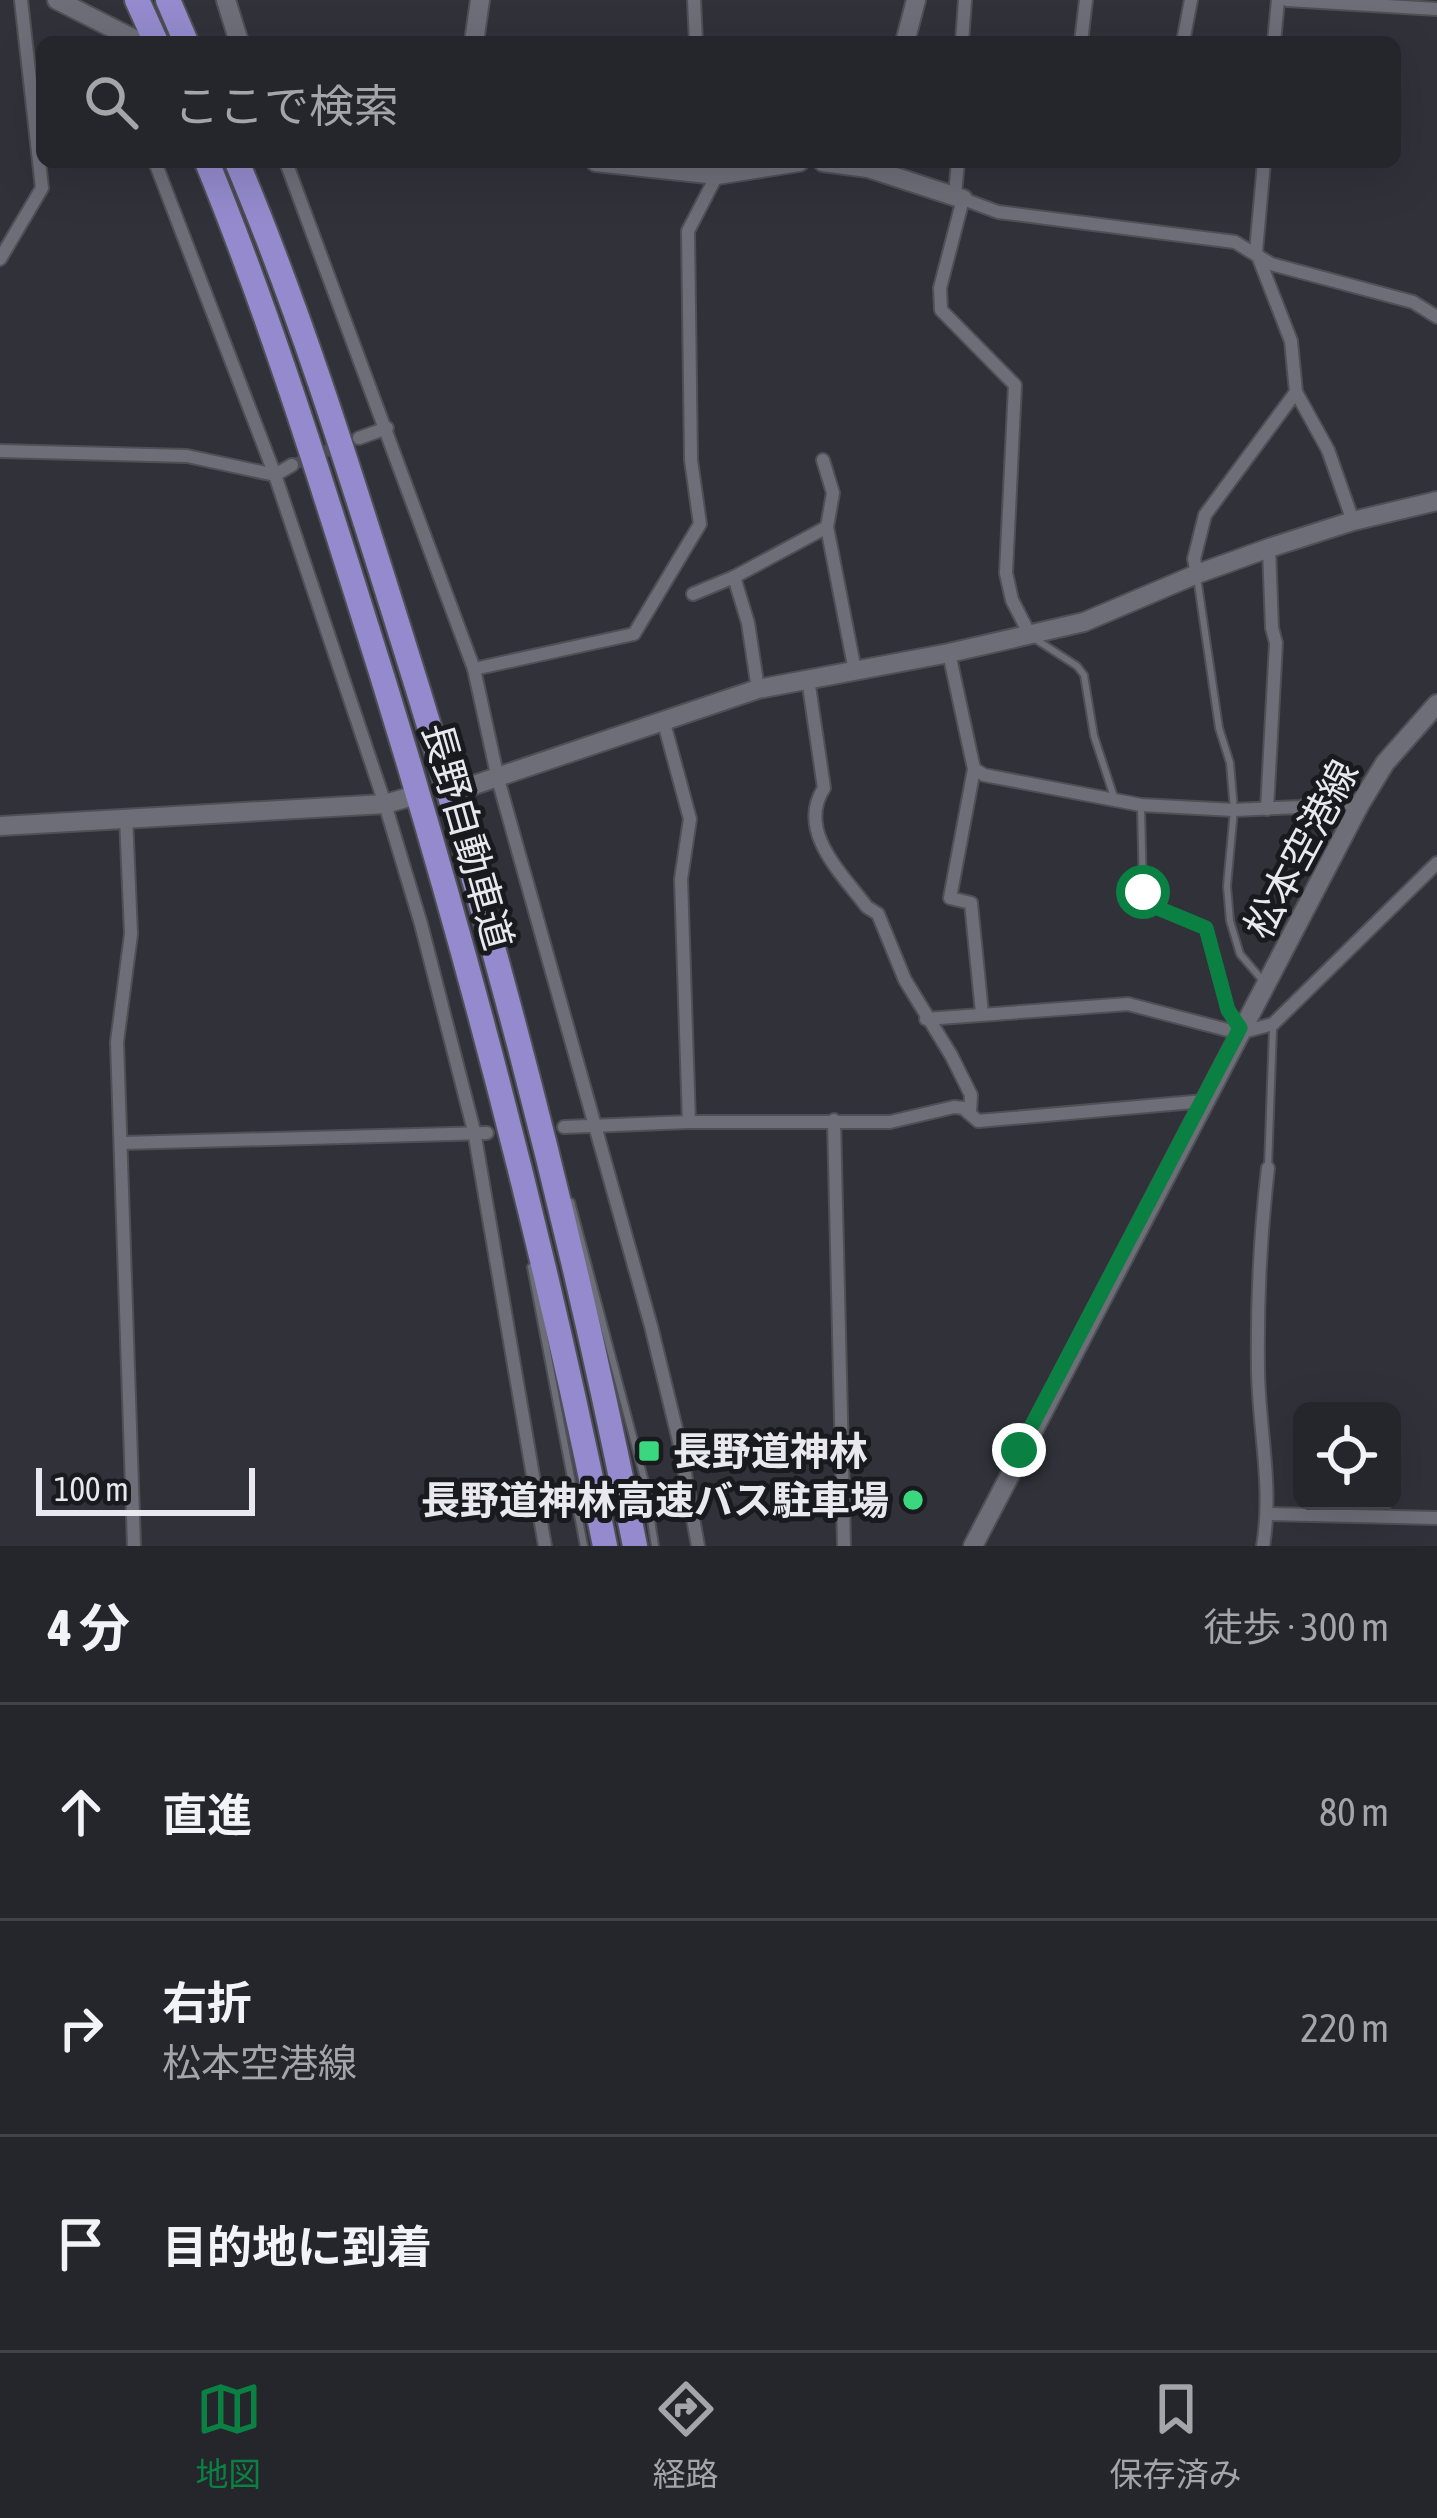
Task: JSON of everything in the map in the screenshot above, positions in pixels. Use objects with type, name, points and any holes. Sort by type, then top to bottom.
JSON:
[{"type":"highway","points":[[137,0],[153,36]]},
{"type":"highway","points":[[167,0],[183,36]]},
{"type":"highway","name":"長野自動車道","points":[[209,168],[344,555],[454,909],[560,1331],[605,1546]]},
{"type":"highway","name":"長野自動車道","points":[[239,168],[366,524],[482,902],[589,1325],[635,1546]]},
{"type":"street","points":[[21,0],[36,134]]},
{"type":"street","points":[[56,0],[121,36]]},
{"type":"street","points":[[226,0],[236,36]]},
{"type":"street","points":[[475,36],[480,0]]},
{"type":"street","points":[[694,0],[696,36]]},
{"type":"street","points":[[907,36],[916,0]]},
{"type":"street","points":[[962,36],[965,0]]},
{"type":"street","points":[[1082,36],[1087,0]]},
{"type":"street","points":[[1184,36],[1190,0]]},
{"type":"street","points":[[1274,36],[1277,0]]},
{"type":"street","points":[[1287,0],[1437,9]]},
{"type":"street","points":[[0,259],[42,188],[40,168]]},
{"type":"street","points":[[157,168],[274,475],[386,804],[480,1132],[544,1546]]},
{"type":"street","points":[[288,168],[474,669],[498,779],[674,1418],[698,1546]]},
{"type":"street","points":[[474,669],[634,634],[700,524],[691,460],[688,231],[716,168]]},
{"type":"street","points":[[877,168],[998,212],[1235,242],[1271,264],[1413,302],[1437,317]]},
{"type":"street","points":[[958,168],[959,197],[940,288],[941,310],[1015,385],[1006,573],[1012,600],[1030,635]]},
{"type":"street","points":[[1263,168],[1256,251],[1291,340],[1296,392],[1328,450],[1353,521]]},
{"type":"street","points":[[1197,574],[1195,559],[1205,515],[1296,392]]},
{"type":"street","points":[[359,438],[387,428]]},
{"type":"street","points":[[0,452],[187,456],[274,475],[292,465]]},
{"type":"street","points":[[823,460],[833,493],[827,526],[855,671]]},
{"type":"street","points":[[468,787],[758,689],[1084,622],[1270,548],[1437,501]]},
{"type":"street","points":[[693,594],[827,526]]},
{"type":"street","points":[[1267,809],[1276,643],[1270,548]]},
{"type":"street","points":[[734,577],[748,623],[758,689]]},
{"type":"street","points":[[949,653],[974,769],[950,898],[971,903],[982,1013]]},
{"type":"street","points":[[808,679],[824,788],[815,802],[818,841],[867,907],[878,914],[905,980],[970,1095],[970,1113]]},
{"type":"street","name":"松本空港線","points":[[973,1546],[1360,804],[1396,748],[1437,704]]},
{"type":"street","points":[[664,723],[690,819],[681,879],[689,1122]]},
{"type":"street","points":[[974,769],[984,775],[1141,805],[1234,810],[1314,802],[1360,804]]},
{"type":"street","points":[[0,826],[386,804],[406,798]]},
{"type":"street","points":[[126,817],[131,934],[117,1042],[134,1546]]},
{"type":"street","points":[[926,1019],[1127,1004],[1240,1031],[1274,1024],[1437,862]]},
{"type":"street","points":[[564,1127],[890,1122],[953,1107],[978,1121],[1204,1100]]},
{"type":"street","points":[[834,1120],[844,1546]]},
{"type":"street","points":[[122,1143],[480,1132]]},
{"type":"street","points":[[1263,1546],[1268,1463],[1258,1374],[1259,1244],[1268,1168]]},
{"type":"street","points":[[1268,1514],[1437,1518]]},
{"type":"lane","points":[[1197,574],[1220,728],[1230,763],[1234,810],[1230,921],[1240,955],[1266,984]]},
{"type":"lane","points":[[1030,635],[1078,666],[1084,675],[1094,736],[1115,800]]},
{"type":"lane","points":[[1141,805],[1143,892],[1153,906],[1206,928],[1228,1010],[1240,1031]]},
{"type":"lane","points":[[1268,1168],[1274,1024]]},
{"type":"lane","points":[[493,1053],[500,1119],[584,1546]]},
{"type":"lane","points":[[531,1085],[558,1156]]},
{"type":"lane","points":[[570,1197],[646,1486],[655,1546]]},
{"type":"tunnel","points":[[292,465],[359,438]]},
{"type":"place","name":"長野道神林","points":[[649,1451]]},
{"type":"place","name":"長野道神林高速バス駐車場","points":[[913,1500]]},
{"type":"route","points":[[1019,1450],[1239,1034],[1206,928],[1153,906],[1143,892]]}]
